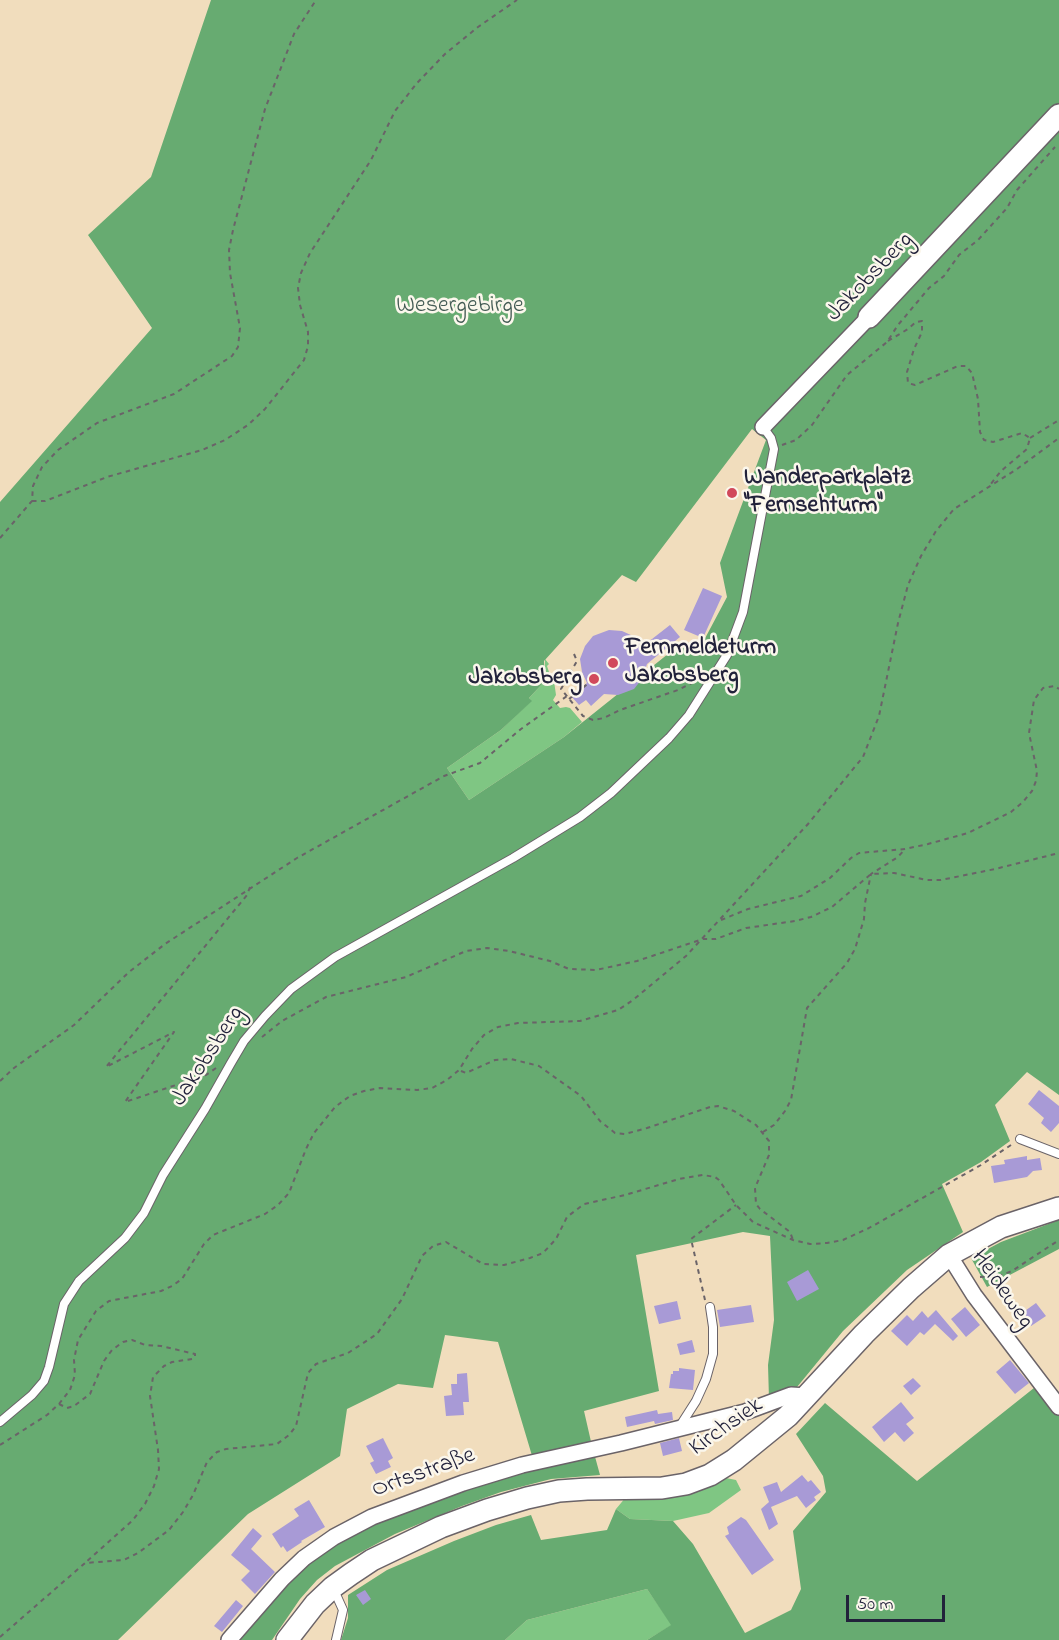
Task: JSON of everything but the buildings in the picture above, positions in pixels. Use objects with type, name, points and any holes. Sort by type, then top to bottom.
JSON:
[{"type":"main road","name":"Jakobsberg","points":[[869,317],[1059,115]]},
{"type":"main road","name":"Kirchsiek","points":[[287,1640],[315,1604],[333,1587],[372,1560],[410,1541],[487,1510],[559,1491],[662,1488],[686,1484],[710,1475],[758,1442],[788,1416],[864,1334],[949,1255],[1000,1227],[1059,1208]]},
{"type":"street","name":"Jakobsberg","points":[[763,427],[869,317]]},
{"type":"street","name":"Heideweg","points":[[949,1255],[974,1295],[1059,1407]]},
{"type":"street","name":"Ortsstraße","points":[[229,1640],[282,1579],[304,1558],[334,1537],[372,1517],[463,1482],[522,1465],[745,1412],[784,1396],[807,1396]]},
{"type":"lane","name":"Jakobsberg","points":[[0,1422],[32,1395],[44,1381],[64,1304],[79,1281],[125,1238],[144,1213],[163,1175],[231,1063],[251,1033],[291,989],[335,957],[513,858],[580,817],[611,793],[669,738],[689,715],[716,675],[738,631],[743,612],[774,449],[771,438],[763,427]]},
{"type":"lane","points":[[1020,1138],[1059,1154]]},
{"type":"lane","points":[[677,1429],[696,1401],[706,1379],[713,1354],[711,1307]]},
{"type":"lane","points":[[333,1587],[343,1610],[336,1640]]},
{"type":"path","points":[[0,538],[32,501],[33,486],[42,467],[58,450],[98,423],[174,394],[232,356],[238,347],[240,328],[230,273],[229,250],[233,230],[265,109],[294,34],[316,0]]},
{"type":"path","points":[[32,501],[45,501],[107,477],[202,450],[241,430],[265,409],[304,360],[308,346],[308,333],[298,288],[301,273],[310,253],[371,160],[395,111],[417,82],[445,54],[517,0]]},
{"type":"path","points":[[887,342],[929,288],[944,276],[959,255],[978,240],[1007,208],[1017,190],[1059,141]]},
{"type":"path","points":[[774,449],[796,440],[805,432],[847,375],[887,342],[916,322],[922,321],[922,332],[907,372],[908,383],[915,385],[958,366],[966,366],[972,373],[978,399],[980,432],[984,440],[993,442],[1022,433],[1030,438]]},
{"type":"path","points":[[988,487],[1001,471],[1027,449],[1030,438],[1059,420]]},
{"type":"path","points":[[0,1445],[47,1414],[70,1390],[75,1375],[74,1360],[78,1340],[96,1311],[109,1301],[172,1286],[182,1279],[204,1244],[213,1235],[265,1214],[279,1205],[289,1193],[314,1133],[335,1107],[350,1096],[380,1088],[417,1090],[432,1088],[459,1070],[484,1035],[498,1028],[518,1023],[580,1021],[618,1010],[651,986],[703,939],[808,824],[863,758],[879,716],[908,585],[921,556],[936,531],[954,509],[1017,469],[1059,438]]},
{"type":"path","points":[[574,654],[577,661],[561,689],[583,716],[598,720],[678,690],[695,682],[703,674]]},
{"type":"path","points":[[0,1081],[14,1068],[74,1025],[129,972],[165,944],[250,887],[297,858],[444,776],[480,763],[521,729],[596,677],[602,685]]},
{"type":"path","points":[[720,920],[748,909],[801,896],[830,878],[859,853],[905,849],[968,833],[998,820],[1023,802],[1032,791],[1037,771],[1029,733],[1034,700],[1043,688],[1055,686],[1059,689]]},
{"type":"path","points":[[258,1041],[282,1021],[326,997],[406,977],[466,951],[487,948],[509,951],[569,969],[596,970],[637,961],[703,939],[716,939],[746,928],[811,917],[832,907],[871,874],[898,857],[905,849]]},
{"type":"path","points":[[871,874],[894,873],[927,880],[941,880],[1059,853]]},
{"type":"path","points":[[763,1132],[780,1118],[791,1100],[807,1008],[829,986],[855,949],[864,919],[871,874]]},
{"type":"path","points":[[231,1063],[220,1065],[206,1075],[125,1102],[174,1032],[106,1067],[247,895],[250,887]]},
{"type":"path","points":[[459,1070],[466,1073],[495,1060],[523,1061],[539,1066],[581,1096],[600,1121],[615,1133],[625,1134],[718,1106],[734,1111],[763,1132],[769,1141],[769,1155],[755,1188],[756,1204],[789,1232],[793,1240]]},
{"type":"path","points":[[85,1563],[124,1560],[138,1553],[169,1530],[183,1512],[207,1462],[218,1452],[226,1449],[277,1444],[289,1435],[296,1425],[308,1373],[316,1364],[348,1353],[376,1334],[402,1299],[422,1256],[433,1246],[446,1242],[483,1264],[504,1265],[543,1252],[556,1239],[567,1217],[584,1204],[703,1175],[715,1177],[724,1186],[736,1205],[753,1222],[793,1240],[810,1244],[827,1244],[843,1240],[869,1228],[981,1165],[1020,1138]]},
{"type":"path","points":[[711,1307],[703,1298],[691,1239],[736,1205]]},
{"type":"path","points":[[961,1274],[986,1279],[999,1276],[1012,1271],[1059,1240]]},
{"type":"path","points":[[0,1637],[133,1520],[145,1504],[159,1469],[150,1396],[153,1377],[164,1366],[172,1362],[192,1359],[195,1354],[161,1346],[145,1345],[132,1340],[123,1342],[112,1350],[104,1361],[90,1394],[74,1406],[67,1408],[59,1404]]},
{"type":"green space","name":"Wesergebirge","points":[[211,0],[1059,0],[1059,1095],[1027,1072],[995,1105],[1010,1141],[981,1162],[942,1184],[963,1232],[907,1270],[843,1331],[797,1387],[769,1399],[768,1365],[774,1320],[770,1236],[743,1232],[636,1255],[659,1391],[584,1411],[592,1446],[533,1459],[498,1342],[445,1335],[433,1388],[398,1384],[347,1409],[340,1456],[248,1514],[118,1640],[0,1640],[0,502],[152,328],[88,235],[151,177]],"holes":[[[752,429],[766,440],[720,563],[727,597],[702,644],[683,642],[564,737],[469,800],[447,768],[501,730],[532,701],[529,698],[545,681],[544,661],[622,575],[636,582]]]},
{"type":"green space","points":[[545,659],[549,664],[547,678],[554,681],[556,695],[553,700],[560,708],[570,708],[582,722],[564,737],[469,800],[447,768],[501,730],[531,701],[529,698],[545,681]]},
{"type":"green space","points":[[1059,1220],[1059,1249],[987,1287],[971,1258],[1001,1242]]},
{"type":"green space","points":[[1039,1384],[1059,1404],[1059,1640],[647,1640],[671,1625],[647,1589],[527,1620],[505,1640],[341,1640],[348,1618],[348,1595],[387,1570],[454,1541],[531,1515],[541,1540],[607,1530],[616,1509],[630,1519],[673,1521],[693,1544],[745,1633],[791,1610],[801,1589],[793,1531],[826,1492],[823,1476],[796,1434],[825,1403],[917,1481]]},
{"type":"green space","points":[[594,1453],[600,1475],[551,1479],[501,1492],[395,1534],[335,1566],[317,1580],[300,1599],[272,1640],[237,1640],[282,1586],[323,1550],[395,1511],[473,1482]]},
{"type":"green space","points":[[726,1478],[736,1480],[741,1490],[709,1513],[673,1521],[630,1519],[616,1509],[626,1497],[685,1493]]},
{"type":"green space","points":[[647,1589],[672,1625],[647,1640],[505,1640],[527,1620]]},
{"type":"place","name":"Wanderparkplatz \"Fernsehturm\"","points":[[732,493]]},
{"type":"place","name":"Fernmeldeturm Jakobsberg","points":[[613,663]]},
{"type":"place","name":"Jakobsberg","points":[[594,679]]}]
